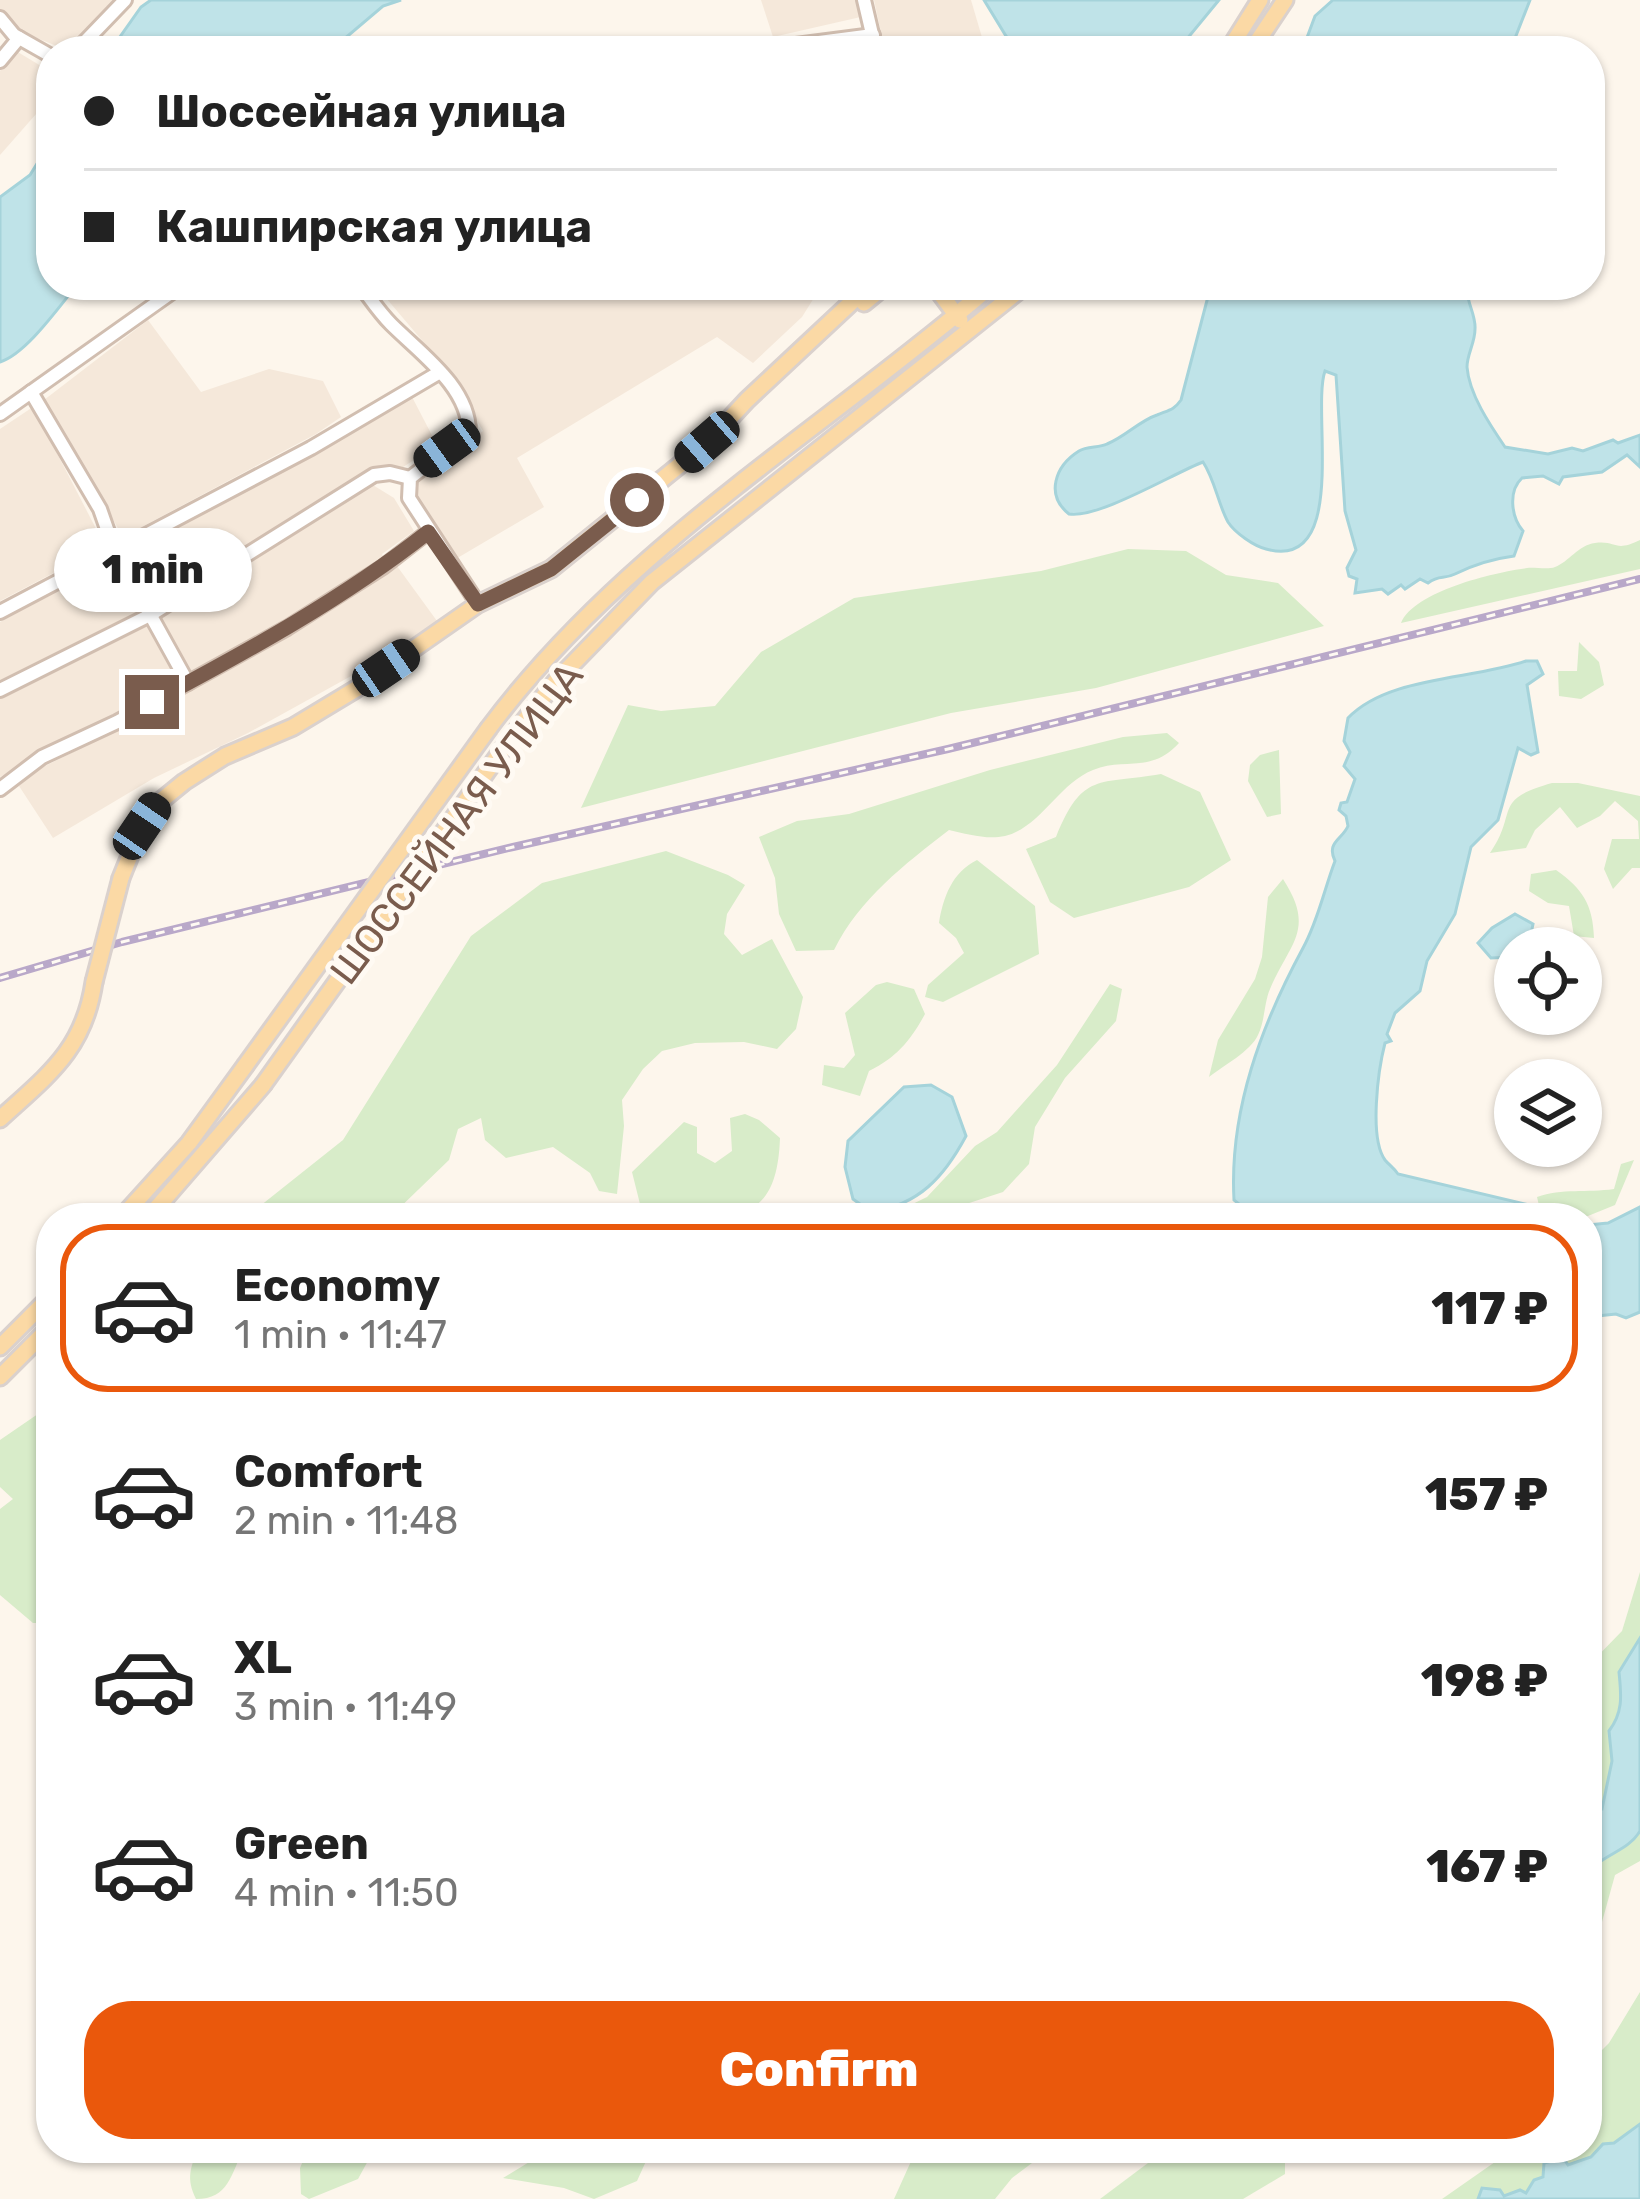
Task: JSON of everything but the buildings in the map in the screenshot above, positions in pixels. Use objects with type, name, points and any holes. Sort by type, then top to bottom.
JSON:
[{"type":"main road","points":[[1237,36],[1260,0]]},
{"type":"main road","points":[[1261,36],[1285,0]]},
{"type":"main road","points":[[0,1119],[71,1048],[89,1017],[121,878],[142,826],[157,804],[184,782],[356,689],[478,604],[551,569],[707,442],[850,300]]},
{"type":"main road","points":[[820,329],[867,300]]},
{"type":"main road","points":[[943,300],[969,332]]},
{"type":"main road","name":"ШОССЕЙНАЯ УЛИЦА","points":[[135,1203],[189,1143],[489,728],[538,669],[636,567],[974,300]]},
{"type":"main road","name":"ШОССЕЙНАЯ УЛИЦА","points":[[161,1203],[263,1085],[556,681],[652,582],[1008,300]]},
{"type":"main road","points":[[0,1347],[36,1311]]},
{"type":"main road","points":[[0,1377],[36,1340]]},
{"type":"street","points":[[90,36],[124,0]]},
{"type":"street","points":[[858,36],[873,34],[864,0]]},
{"type":"street","points":[[0,18],[36,48]]},
{"type":"street","points":[[0,62],[19,38]]},
{"type":"street","points":[[0,414],[161,300]]},
{"type":"street","points":[[371,300],[389,323],[420,348],[469,415],[469,432],[410,478],[409,498],[478,604]]},
{"type":"street","points":[[0,612],[274,468],[440,372]]},
{"type":"street","points":[[31,392],[100,509],[114,549],[188,683]]},
{"type":"street","points":[[0,690],[152,614],[374,475],[410,478]]},
{"type":"street","points":[[0,789],[42,757],[188,683],[326,604],[428,532]]},
{"type":"shaded area","points":[[0,0],[118,0],[83,36],[36,38],[17,30],[0,9]]},
{"type":"shaded area","points":[[761,0],[860,0],[865,16],[777,36],[773,36]]},
{"type":"shaded area","points":[[874,0],[971,0],[982,36],[882,36]]},
{"type":"shaded area","points":[[16,51],[36,63],[36,114],[0,155],[0,71]]},
{"type":"shaded area","points":[[388,300],[813,300],[802,317],[753,363],[717,337],[517,458],[544,507],[454,560],[416,495],[418,479],[483,431],[442,364]]},
{"type":"shaded area","points":[[148,320],[201,392],[269,369],[323,381],[341,417],[123,537],[44,400]]},
{"type":"shaded area","points":[[410,393],[437,445],[397,471],[371,472],[152,610],[122,552],[284,469]]},
{"type":"shaded area","points":[[33,407],[105,546],[0,601],[0,429]]},
{"type":"shaded area","points":[[368,482],[394,498],[414,531],[382,554],[384,559],[191,678],[159,618]]},
{"type":"shaded area","points":[[111,563],[142,616],[0,686],[0,622]]},
{"type":"shaded area","points":[[397,566],[437,621],[362,670],[154,778],[53,838],[19,786],[35,771],[164,707]]},
{"type":"shaded area","points":[[147,622],[179,683],[0,777],[0,695]]},
{"type":"green space","points":[[1640,540],[1640,569],[1401,623],[1422,601],[1457,585],[1513,570],[1555,567],[1589,544],[1625,546]]},
{"type":"green space","points":[[1128,549],[1186,551],[1226,575],[1278,583],[1324,626],[1096,688],[951,713],[581,808],[628,705],[661,711],[715,706],[761,652],[854,598],[1041,571]]},
{"type":"green space","points":[[1579,642],[1599,662],[1604,685],[1581,699],[1559,696],[1558,671],[1577,671]]},
{"type":"green space","points":[[1167,733],[1179,743],[1169,753],[1081,776],[1018,831],[991,837],[949,830],[870,898],[834,950],[796,951],[779,914],[775,878],[759,837],[797,821],[849,814],[990,770],[1123,737]]},
{"type":"green space","points":[[1279,750],[1281,814],[1267,817],[1248,781],[1250,765],[1260,755]]},
{"type":"green space","points":[[1161,774],[1200,792],[1231,860],[1189,887],[1074,918],[1050,902],[1026,849],[1056,837],[1084,791],[1107,781]]},
{"type":"green space","points":[[1552,783],[1578,783],[1640,796],[1640,868],[1632,868],[1613,889],[1604,869],[1612,839],[1639,839],[1638,821],[1615,801],[1577,828],[1560,807],[1535,830],[1526,848],[1490,853],[1513,802]]},
{"type":"green space","points":[[666,851],[728,875],[745,885],[727,914],[724,934],[742,955],[772,939],[803,997],[796,1029],[777,1049],[744,1042],[695,1043],[662,1051],[622,1100],[617,1194],[599,1191],[590,1173],[553,1147],[506,1158],[485,1140],[481,1118],[458,1129],[449,1160],[405,1203],[264,1203],[343,1140],[471,936],[542,883]]},
{"type":"green space","points":[[977,860],[1035,906],[1039,954],[943,1002],[925,997],[928,985],[964,953],[939,923],[950,887]]},
{"type":"green space","points":[[1556,870],[1573,884],[1585,899],[1592,927],[1572,927],[1569,906],[1548,903],[1529,891],[1531,874]]},
{"type":"green space","points":[[1283,879],[1298,911],[1296,936],[1270,989],[1254,1041],[1209,1077],[1218,1040],[1255,979],[1268,897]]},
{"type":"green space","points":[[887,982],[914,989],[925,1014],[920,1023],[895,1054],[869,1071],[860,1096],[822,1085],[824,1065],[844,1068],[855,1055],[845,1013],[876,985]]},
{"type":"green space","points":[[1110,984],[1122,989],[1116,1021],[1065,1078],[1035,1127],[1029,1164],[1003,1192],[969,1203],[915,1203],[927,1197],[975,1146],[997,1132],[1057,1065]]},
{"type":"green space","points":[[745,1114],[780,1138],[777,1166],[762,1200],[640,1203],[632,1172],[684,1122],[697,1127],[697,1153],[715,1163],[732,1151],[730,1118]]},
{"type":"green space","points":[[1634,1160],[1615,1205],[1602,1210],[1602,1203],[1538,1203],[1537,1197],[1556,1193],[1614,1189],[1621,1164]]},
{"type":"green space","points":[[36,1415],[36,1623],[0,1595],[0,1509],[13,1499],[0,1487],[0,1440]]},
{"type":"green space","points":[[1640,1572],[1640,1638],[1619,1673],[1621,1703],[1609,1731],[1611,1772],[1602,1806],[1602,1652],[1622,1631]]},
{"type":"green space","points":[[1640,1831],[1640,1861],[1615,1875],[1602,1922],[1602,1860]]},
{"type":"green space","points":[[1640,1992],[1640,2124],[1614,2143],[1602,2145],[1602,2050]]},
{"type":"green space","points":[[192,2163],[238,2163],[222,2190],[207,2198],[196,2199]]},
{"type":"green space","points":[[302,2163],[367,2163],[358,2179],[309,2199],[301,2194]]},
{"type":"green space","points":[[528,2163],[645,2163],[637,2181],[594,2199],[564,2188],[503,2178]]},
{"type":"green space","points":[[910,2163],[1032,2163],[995,2199],[894,2199]]},
{"type":"green space","points":[[1148,2163],[1285,2163],[1285,2174],[1243,2199],[1100,2199]]},
{"type":"green space","points":[[1494,2163],[1543,2163],[1543,2177],[1525,2193],[1518,2191],[1511,2197],[1481,2190],[1478,2199],[1442,2199]]},
{"type":"water","points":[[151,0],[401,0],[383,6],[348,36],[121,36]]},
{"type":"water","points":[[984,0],[1219,0],[1189,36],[1006,36]]},
{"type":"water","points":[[1333,0],[1530,0],[1516,36],[1308,36],[1315,16]]},
{"type":"water","points":[[36,165],[36,300],[65,300],[31,340],[0,362],[0,197]]},
{"type":"water","points":[[1207,300],[1469,300],[1475,324],[1467,362],[1469,377],[1481,409],[1505,447],[1548,454],[1572,448],[1583,451],[1640,435],[1640,467],[1627,455],[1602,472],[1563,477],[1559,484],[1543,476],[1522,478],[1513,497],[1523,531],[1514,556],[1428,583],[1420,579],[1388,594],[1382,589],[1355,593],[1357,579],[1349,576],[1347,568],[1356,550],[1345,511],[1336,375],[1325,371],[1318,513],[1309,536],[1292,550],[1266,549],[1235,530],[1203,462],[1098,510],[1069,514],[1055,490],[1064,464],[1082,449],[1114,441],[1181,400]]},
{"type":"water","points":[[1537,661],[1543,674],[1527,685],[1538,752],[1531,755],[1518,748],[1498,820],[1471,847],[1455,914],[1427,961],[1420,991],[1395,1013],[1387,1034],[1391,1041],[1385,1043],[1382,1055],[1376,1120],[1380,1150],[1398,1174],[1521,1203],[1238,1203],[1234,1200],[1237,1133],[1251,1069],[1317,916],[1335,861],[1334,845],[1348,826],[1339,810],[1355,779],[1344,766],[1350,752],[1344,741],[1348,718],[1385,694]]},
{"type":"water","points":[[1515,914],[1533,924],[1494,927],[1491,958],[1478,943],[1492,928]]},
{"type":"water","points":[[931,1085],[952,1097],[966,1136],[949,1164],[916,1196],[903,1203],[859,1203],[853,1199],[845,1167],[848,1141],[904,1087]]},
{"type":"water","points":[[1640,1207],[1640,1312],[1626,1318],[1602,1315],[1602,1224]]},
{"type":"water","points":[[1640,1638],[1640,1831],[1602,1861],[1602,1809],[1612,1761],[1609,1731],[1620,1702],[1619,1672]]},
{"type":"water","points":[[1640,2124],[1640,2199],[1478,2199],[1482,2188],[1500,2190],[1504,2196],[1520,2190],[1526,2193],[1534,2180],[1543,2177],[1544,2163],[1602,2163],[1602,2145],[1614,2143]]},
{"type":"railway","points":[[0,978],[122,942],[948,749],[1640,579]]},
{"type":"route","points":[[152,702],[287,628],[383,567],[428,532],[478,604],[551,569],[637,500]]}]
